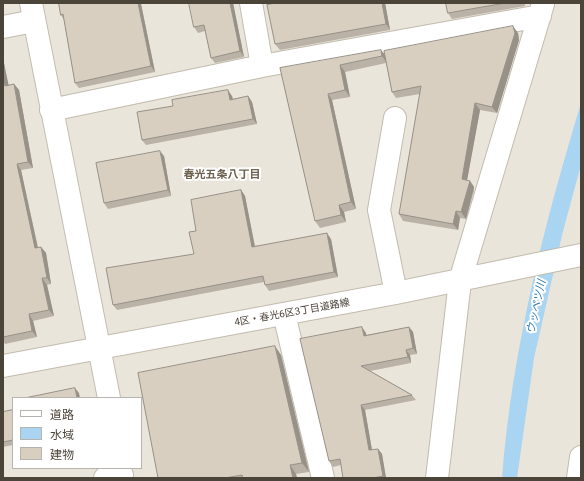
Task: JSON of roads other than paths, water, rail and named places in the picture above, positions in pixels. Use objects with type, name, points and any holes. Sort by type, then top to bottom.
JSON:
[{"type":"street","points":[[251,3],[262,66]]},
{"type":"street","points":[[51,110],[542,9],[467,280],[437,478]]},
{"type":"street","points":[[3,27],[32,12],[109,397]]},
{"type":"street","points":[[395,118],[379,210],[396,293]]},
{"type":"street","name":"4区・春光6区3丁目道路線","points":[[3,366],[467,280],[581,255]]},
{"type":"street","points":[[284,314],[323,478]]},
{"type":"street","points":[[578,478],[581,457]]},
{"type":"water","name":"ウッペツ川","points":[[581,103],[581,165],[563,231],[534,358],[517,478],[502,478],[513,383],[531,288],[554,195]]},
{"type":"district","name":"春光五条八丁目","points":[[222,175]]}]
